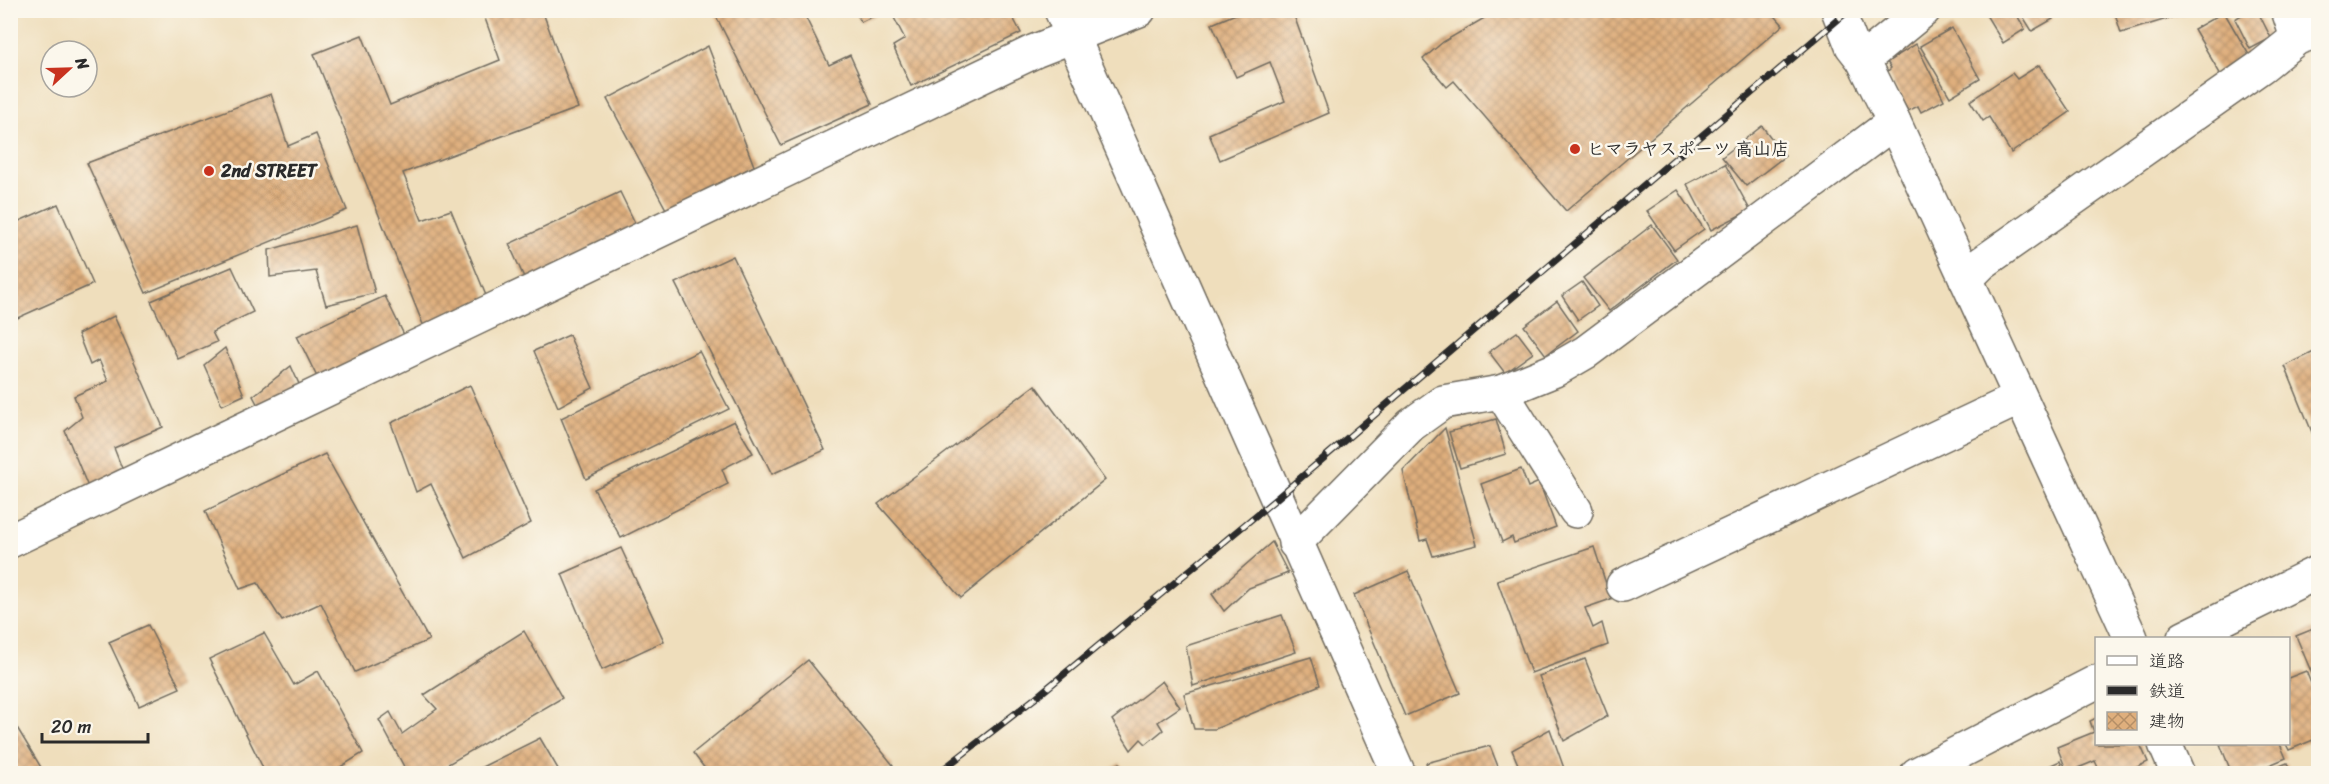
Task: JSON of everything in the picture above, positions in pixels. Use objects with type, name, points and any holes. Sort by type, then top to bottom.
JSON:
[{"type":"street","points":[[10,541],[1035,51],[1066,23],[1139,10]]},
{"type":"street","points":[[1838,10],[1852,46],[1863,60],[1894,122],[2130,637]]},
{"type":"street","points":[[1863,60],[1924,10]]},
{"type":"street","points":[[1066,23],[1399,774]]},
{"type":"street","points":[[1966,279],[1982,263],[2262,66],[2301,26]]},
{"type":"street","points":[[1295,543],[1412,424],[1443,402],[1501,392],[1555,370],[1586,352],[1894,122]]},
{"type":"street","points":[[1501,392],[1576,511]]},
{"type":"street","points":[[1623,585],[2020,398]]},
{"type":"street","points":[[2188,637],[2319,572]]},
{"type":"street","points":[[1917,774],[2095,683]]},
{"type":"street","points":[[2165,745],[2178,774]]},
{"type":"building","points":[[482,10],[542,10],[578,108],[403,173],[422,220],[451,210],[487,298],[424,327],[314,54],[362,35],[390,105],[500,60]]},
{"type":"building","points":[[713,10],[802,10],[829,65],[850,55],[872,104],[781,145]]},
{"type":"building","points":[[855,10],[886,10],[861,22]]},
{"type":"building","points":[[890,10],[947,10],[949,16],[961,10],[1009,10],[1021,33],[911,86],[893,46],[905,39]]},
{"type":"building","points":[[1245,10],[1292,10],[1329,113],[1220,160],[1209,134],[1285,101],[1270,62],[1236,77],[1212,24]]},
{"type":"building","name":"ヒマラヤスポーツ 高山店","points":[[1498,10],[1770,10],[1783,25],[1566,211],[1454,81],[1447,87],[1423,59],[1443,42]]},
{"type":"building","points":[[1983,10],[2014,10],[2025,29],[2003,43]]},
{"type":"building","points":[[2019,10],[2047,10],[2053,19],[2032,31]]},
{"type":"building","points":[[2114,10],[2193,10],[2193,11],[2121,33]]},
{"type":"building","points":[[2249,10],[2257,10],[2271,38],[2250,49],[2235,19]]},
{"type":"building","points":[[2224,12],[2252,60],[2222,77],[2194,29]]},
{"type":"building","points":[[1952,28],[1980,79],[1950,97],[1920,46]]},
{"type":"building","points":[[1916,44],[1944,100],[1921,112],[1918,106],[1908,111],[1887,72],[1891,68],[1887,62]]},
{"type":"building","points":[[708,46],[754,166],[667,211],[607,99]]},
{"type":"building","points":[[2039,65],[2070,112],[2011,153],[1989,117],[1983,121],[1970,101],[2012,73],[2017,79]]},
{"type":"building","points":[[271,94],[288,146],[316,134],[347,210],[146,293],[87,163]]},
{"type":"building","points":[[1762,126],[1785,156],[1746,186],[1722,157]]},
{"type":"building","points":[[1725,164],[1750,210],[1711,230],[1687,184]]},
{"type":"building","points":[[1678,190],[1704,229],[1674,250],[1647,211]]},
{"type":"building","points":[[620,192],[637,227],[527,284],[509,244]]},
{"type":"building","points":[[58,204],[93,284],[13,320],[10,313],[10,225]]},
{"type":"building","points":[[357,225],[375,293],[326,305],[316,271],[270,277],[269,250]]},
{"type":"building","points":[[1652,225],[1677,259],[1609,311],[1583,278]]},
{"type":"building","points":[[733,256],[825,450],[772,474],[675,283]]},
{"type":"building","points":[[232,267],[253,312],[212,332],[217,342],[178,359],[151,301]]},
{"type":"building","points":[[1582,282],[1598,306],[1578,320],[1562,296]]},
{"type":"building","points":[[385,296],[407,341],[320,383],[297,336]]},
{"type":"building","points":[[1557,301],[1578,331],[1546,355],[1524,326]]},
{"type":"building","points":[[114,316],[163,427],[114,448],[125,476],[90,492],[65,431],[82,417],[74,396],[108,381],[99,360],[90,365],[78,334]]},
{"type":"building","points":[[1517,332],[1533,353],[1505,373],[1489,352]]},
{"type":"building","points":[[569,335],[593,388],[558,407],[534,351]]},
{"type":"building","points":[[225,348],[244,395],[222,405],[204,365]]},
{"type":"building","points":[[2318,350],[2318,447],[2285,366]]},
{"type":"building","points":[[699,351],[729,409],[586,479],[561,418]]},
{"type":"building","points":[[291,366],[303,393],[262,413],[253,396]]},
{"type":"building","points":[[470,385],[531,523],[466,558],[431,484],[416,492],[391,423]]},
{"type":"building","points":[[1035,385],[1105,480],[961,598],[878,504]]},
{"type":"building","points":[[1496,419],[1506,454],[1460,468],[1449,432]]},
{"type":"building","points":[[734,421],[753,453],[722,469],[728,484],[621,538],[594,489]]},
{"type":"building","points":[[1445,428],[1477,545],[1433,556],[1427,539],[1420,541],[1403,471]]},
{"type":"building","points":[[325,454],[429,640],[355,672],[321,603],[282,621],[258,583],[240,589],[205,511]]},
{"type":"building","points":[[1521,469],[1528,487],[1539,482],[1556,527],[1514,543],[1512,537],[1502,542],[1481,484]]},
{"type":"building","points":[[1272,542],[1288,573],[1249,588],[1224,611],[1212,594]]},
{"type":"building","points":[[1594,547],[1611,599],[1585,608],[1593,628],[1602,623],[1608,645],[1531,673],[1497,580]]},
{"type":"building","points":[[621,548],[664,641],[602,670],[562,574]]},
{"type":"building","points":[[1408,571],[1460,693],[1405,716],[1354,595]]},
{"type":"building","points":[[1282,615],[1296,652],[1193,686],[1186,646]]},
{"type":"building","points":[[148,625],[180,688],[139,706],[109,642]]},
{"type":"building","points":[[2318,627],[2318,674],[2313,676],[2296,636]]},
{"type":"building","points":[[524,631],[562,698],[431,774],[408,774],[379,720],[390,712],[402,734],[437,709],[424,695]]},
{"type":"building","points":[[264,633],[294,685],[318,671],[363,753],[337,769],[339,774],[266,774],[209,659]]},
{"type":"building","points":[[1311,657],[1320,685],[1215,729],[1194,729],[1184,694]]},
{"type":"building","points":[[1585,659],[1608,716],[1564,741],[1539,676]]},
{"type":"building","points":[[808,660],[893,765],[884,774],[709,774],[693,753]]},
{"type":"building","points":[[2306,671],[2318,701],[2318,738],[2289,750],[2286,745],[2290,745],[2290,677]]},
{"type":"building","points":[[1162,681],[1180,707],[1158,722],[1163,730],[1146,744],[1141,739],[1131,750],[1112,720]]},
{"type":"building","points":[[10,716],[45,774],[10,774]]},
{"type":"building","points":[[2095,718],[2095,745],[2140,745],[2148,762],[2122,774],[2101,774],[2095,761],[2078,768],[2081,774],[2068,774],[2057,747],[2094,732],[2090,721]]},
{"type":"building","points":[[1550,729],[1566,774],[1522,774],[1512,750]]},
{"type":"building","points":[[540,738],[561,774],[482,774],[480,768]]},
{"type":"building","points":[[2220,745],[2280,745],[2286,758],[2248,774],[2232,774]]},
{"type":"building","points":[[1490,746],[1501,774],[1431,774],[1426,763]]},
{"type":"building","points":[[2060,761],[2065,774],[2031,774]]},
{"type":"building","points":[[1120,763],[1126,774],[1103,774]]},
{"type":"building","points":[[2287,763],[2291,774],[2263,774],[2263,773]]},
{"type":"railway","points":[[937,774],[1034,699],[1277,498],[1849,10]]},
{"type":"place","name":"ヒマラヤスポーツ 高山店","points":[[1575,149]]},
{"type":"place","name":"2nd STREET","points":[[209,171]]}]
